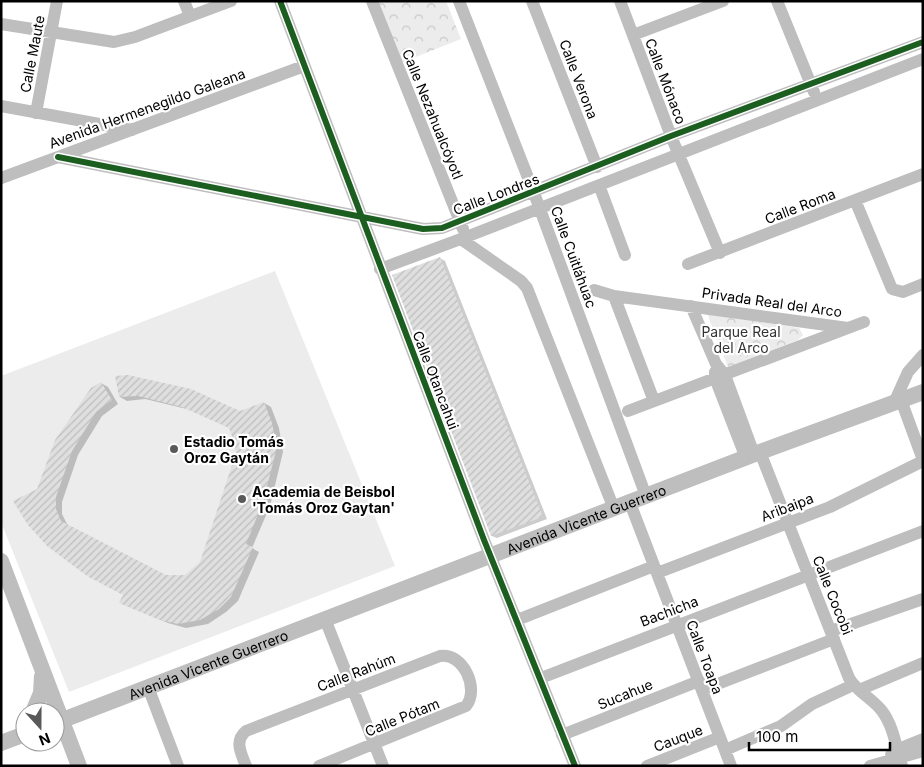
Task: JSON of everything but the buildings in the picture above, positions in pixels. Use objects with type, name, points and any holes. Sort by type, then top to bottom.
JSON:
[{"type":"main road","name":"Avenida Vicente Guerrero","points":[[65,719],[753,455],[923,392]]},
{"type":"main road","points":[[1,562],[42,669],[52,702]]},
{"type":"main road","points":[[39,702],[42,669]]},
{"type":"main road","points":[[65,737],[79,766]]},
{"type":"street","name":"Calle Maute","points":[[36,112],[57,1]]},
{"type":"street","points":[[184,1],[190,16]]},
{"type":"street","points":[[1,24],[114,42],[135,37],[231,1]]},
{"type":"street","name":"Calle Otancahui","points":[[280,1],[380,269],[575,766]]},
{"type":"street","name":"Calle Nezahualcóyotl","points":[[372,1],[460,222],[464,238]]},
{"type":"street","name":"Calle Cuitláhuac","points":[[459,1],[534,192],[646,496]]},
{"type":"street","name":"Calle Verona","points":[[532,1],[597,167]]},
{"type":"street","name":"Calle Mónaco","points":[[620,1],[671,136],[720,253]]},
{"type":"street","points":[[633,34],[723,1]]},
{"type":"street","points":[[778,1],[817,100]]},
{"type":"street","name":"Calle Londres","points":[[58,157],[423,229],[442,228],[671,136],[923,42]]},
{"type":"street","name":"Calle Londres","points":[[380,269],[464,238],[923,58]]},
{"type":"street","name":"Avenida Hermenegildo Galeana","points":[[1,178],[304,66]]},
{"type":"street","points":[[1,106],[133,130]]},
{"type":"street","name":"Calle Roma","points":[[688,264],[923,174]]},
{"type":"street","points":[[599,185],[625,255]]},
{"type":"street","points":[[855,200],[892,289],[903,292],[923,284]]},
{"type":"street","points":[[464,238],[521,281],[527,288],[614,509]]},
{"type":"street","name":"Privada Real del Arco","points":[[594,290],[614,296],[848,328]]},
{"type":"street","points":[[614,296],[654,401]]},
{"type":"street","name":"Privada Real del Arco","points":[[691,306],[753,455]]},
{"type":"street","name":"Privada Real del Arco","points":[[628,411],[864,322]]},
{"type":"street","points":[[923,355],[908,372],[897,402],[923,460]]},
{"type":"street","name":"Calle Cocobi","points":[[753,455],[788,522],[856,688],[883,712],[906,754]]},
{"type":"street","name":"Aribaipa","points":[[517,620],[839,503],[923,460]]},
{"type":"street","name":"Calle Toapa","points":[[630,503],[731,766]]},
{"type":"street","name":"Bachicha","points":[[541,678],[677,624],[923,531]]},
{"type":"street","name":"Sucahue","points":[[562,735],[700,686],[923,599]]},
{"type":"street","points":[[325,620],[383,766]]},
{"type":"street","name":"Calle Rahúm","points":[[246,766],[239,745],[240,739],[246,731],[353,689],[445,656],[458,660],[468,677]]},
{"type":"street","points":[[724,750],[780,726],[812,704],[923,664]]},
{"type":"street","name":"Calle Pótam","points":[[319,766],[466,706],[472,694],[468,677]]},
{"type":"street","points":[[148,688],[178,766]]},
{"type":"street","name":"Cauque","points":[[647,766],[720,737]]},
{"type":"street","points":[[870,766],[906,754],[923,739]]},
{"type":"green space","points":[[374,1],[446,1],[461,39],[398,64]]},
{"type":"green space","name":"Estadio Tomás Oroz Gaytán","points":[[275,271],[395,566],[69,692],[1,522],[1,376]]},
{"type":"green space","name":"Parque Real del Arco","points":[[707,313],[799,328],[803,335],[798,340],[728,367]]},
{"type":"cycle path","points":[[280,1],[484,540],[575,766]]},
{"type":"cycle path","points":[[58,157],[423,229],[442,228],[671,136],[923,42]]},
{"type":"place","name":"Estadio Tomás Oroz Gaytán","points":[[174,449]]},
{"type":"place","name":"Academia de Beisbol 'Tomás Oroz Gaytan'","points":[[242,499]]}]
